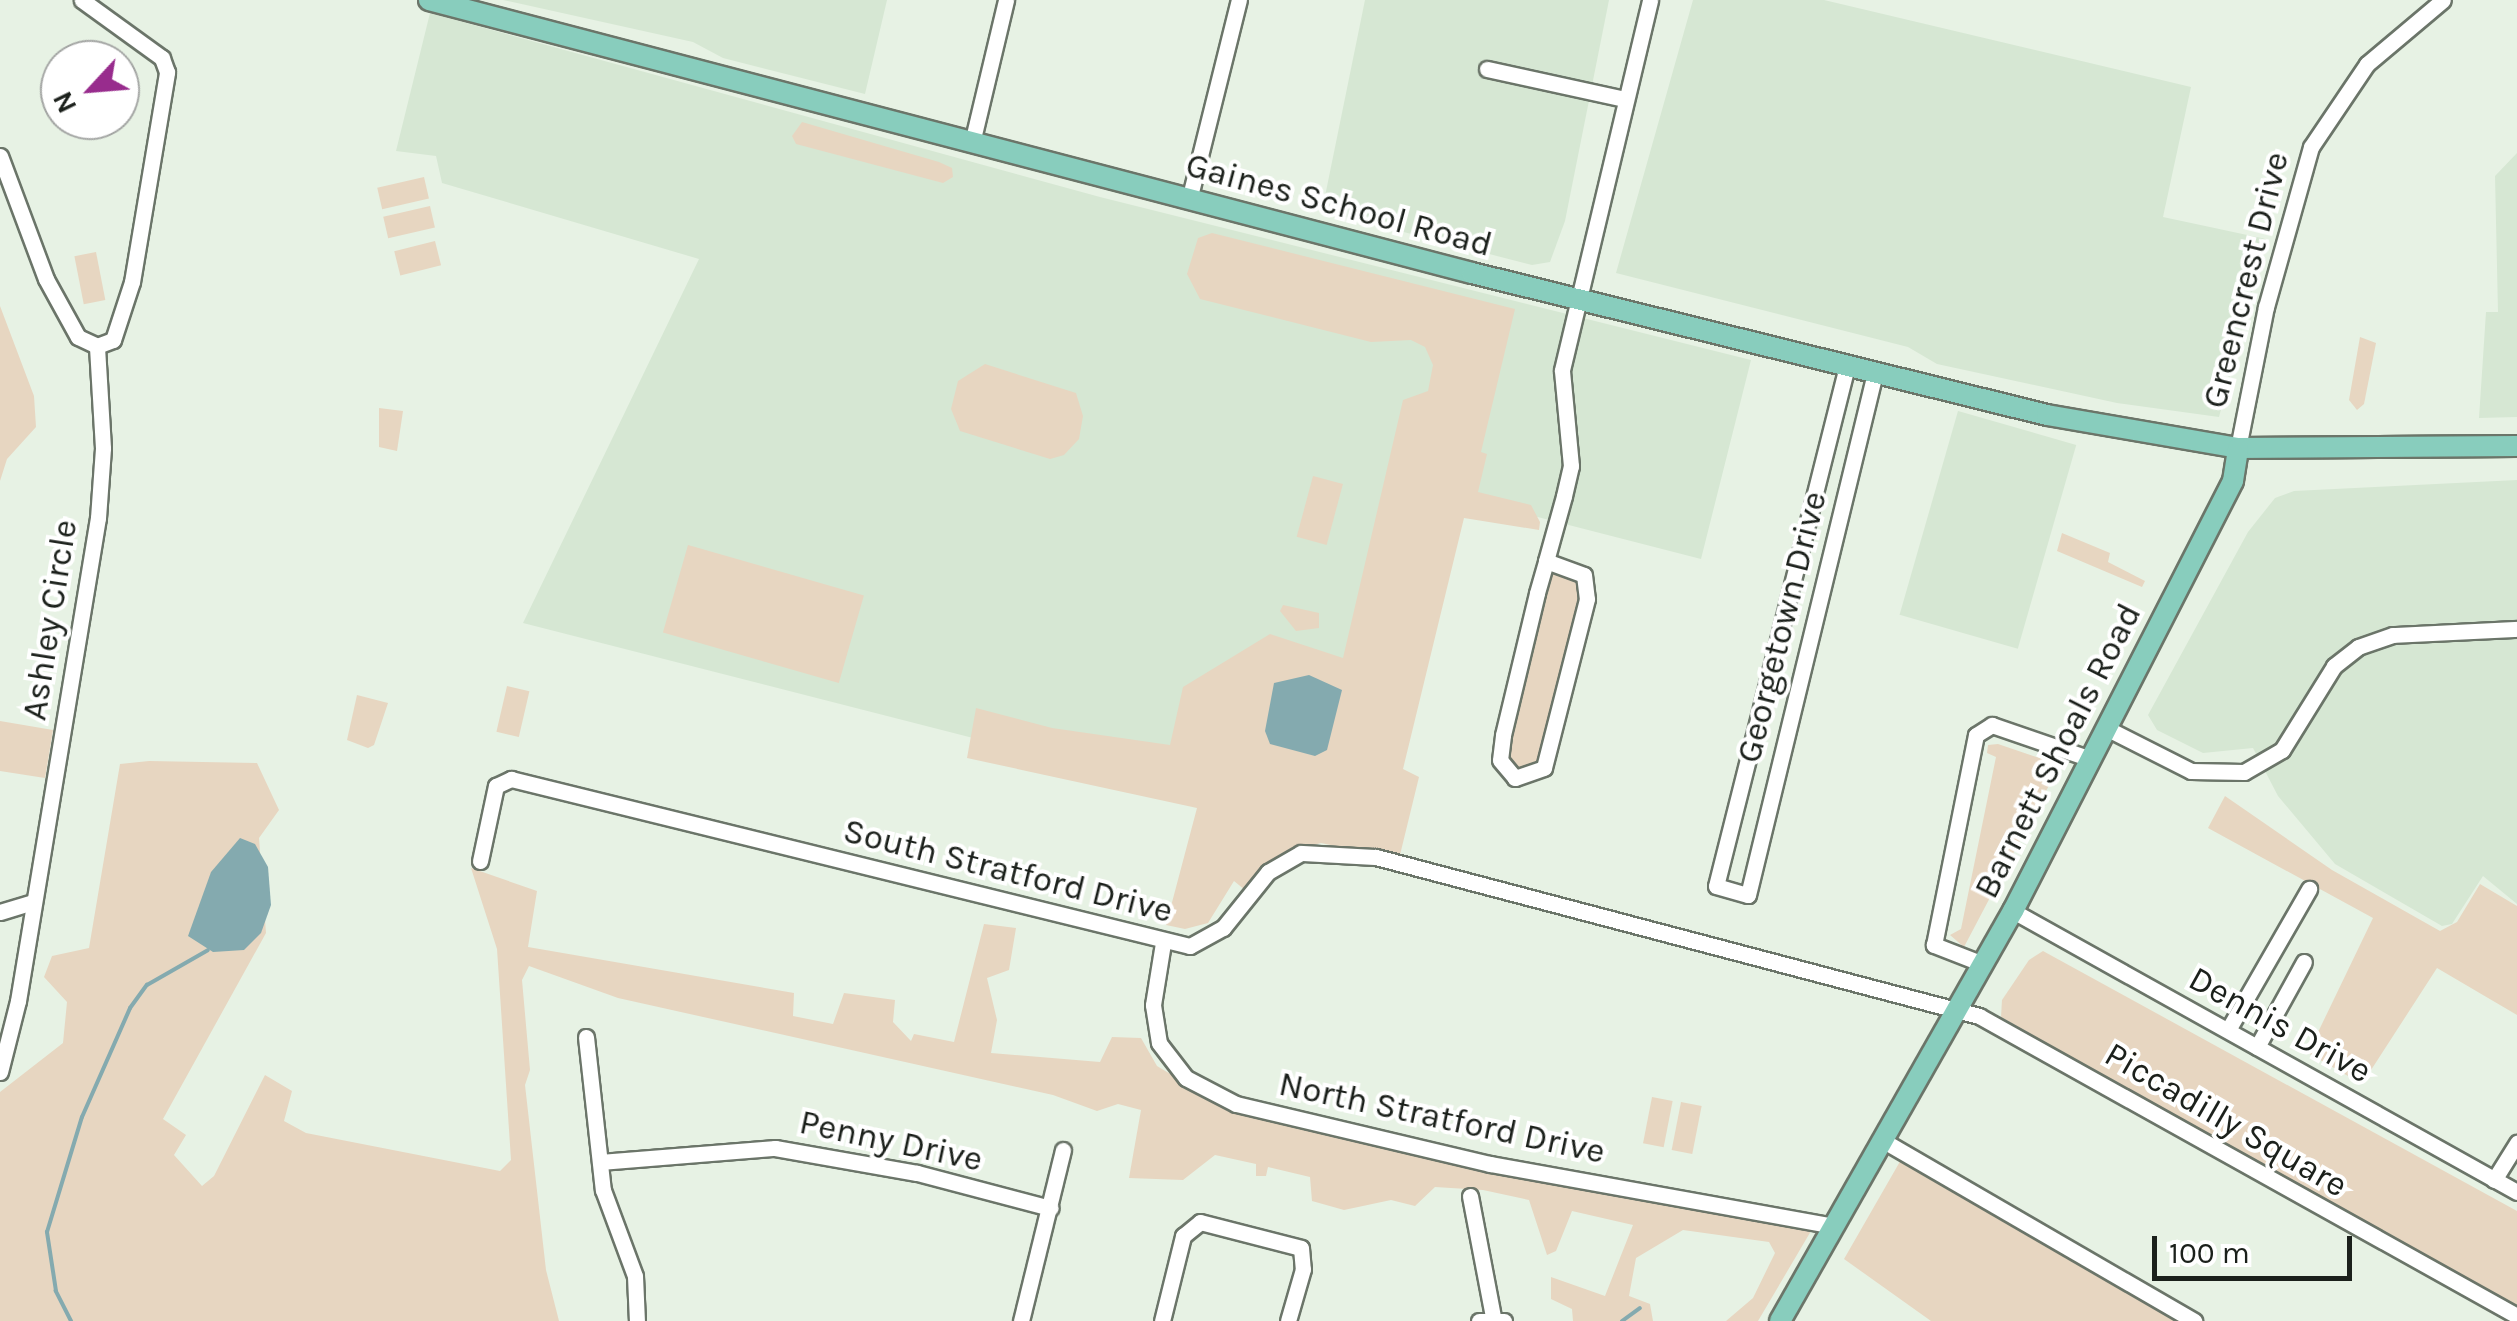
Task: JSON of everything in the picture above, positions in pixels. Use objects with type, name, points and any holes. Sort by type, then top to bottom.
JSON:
[{"type":"main road","name":"Gaines School Road","points":[[429,0],[1189,200],[1875,373],[2047,415],[2238,448]]},
{"type":"main road","points":[[2238,448],[2517,446]]},
{"type":"main road","name":"Barnett Shoals Road","points":[[1780,1321],[2013,911],[2233,481],[2238,448]]},
{"type":"street","points":[[0,156],[46,279],[78,337],[97,346],[121,332],[167,72],[162,58],[82,0]]},
{"type":"street","points":[[972,143],[1006,0]]},
{"type":"street","points":[[1189,200],[1240,0]]},
{"type":"street","points":[[1546,562],[1584,575],[1587,599],[1544,768],[1516,778],[1500,760],[1546,562],[1571,466],[1562,370],[1650,0]]},
{"type":"street","name":"Greencrest Drive","points":[[2238,448],[2270,290],[2310,147],[2366,64],[2443,0]]},
{"type":"street","points":[[1487,69],[1625,99]]},
{"type":"street","name":"Ashley Circle","points":[[0,1072],[98,518],[103,448],[97,346]]},
{"type":"street","name":"Georgetown Drive","points":[[1847,366],[1716,886],[1748,895],[1875,373]]},
{"type":"street","points":[[2108,729],[2192,772],[2244,772],[2282,750],[2334,666],[2358,647],[2392,635],[2517,629]]},
{"type":"street","points":[[1982,964],[1934,945],[1976,735],[1992,725],[2091,759]]},
{"type":"street","name":"South Stratford Drive","points":[[480,861],[496,786],[511,778],[1163,943],[1206,941],[1268,872],[1320,851],[1410,865],[1958,1008]]},
{"type":"street","points":[[2228,1030],[2308,889]]},
{"type":"street","points":[[0,912],[33,902]]},
{"type":"street","name":"Dennis Drive","points":[[2013,911],[2517,1192]]},
{"type":"street","name":"North Stratford Drive","points":[[1163,943],[1153,1005],[1159,1042],[1186,1078],[1236,1104],[1490,1164],[1834,1226]]},
{"type":"street","points":[[2257,1046],[2304,962]]},
{"type":"street","name":"Piccadilly Square","points":[[1958,1008],[2517,1316]]},
{"type":"street","points":[[586,1038],[607,1204],[635,1276],[637,1321]]},
{"type":"street","points":[[1882,1140],[2194,1321]]},
{"type":"street","points":[[2494,1180],[2517,1144]]},
{"type":"street","name":"Penny Drive","points":[[600,1162],[775,1148],[882,1165],[1050,1208]]},
{"type":"street","points":[[1021,1321],[1063,1150]]},
{"type":"street","points":[[1470,1196],[1492,1320]]},
{"type":"street","points":[[1162,1321],[1183,1236],[1200,1222],[1301,1248],[1303,1269],[1288,1321]]},
{"type":"shaded area","points":[[503,0],[887,0],[865,94],[723,58],[693,42]]},
{"type":"shaded area","points":[[1365,0],[1609,0],[1565,221],[1550,262],[1532,265],[1322,211]]},
{"type":"shaded area","points":[[1693,0],[1824,0],[2191,87],[2163,217],[2266,239],[2219,417],[2117,403],[1937,364],[1908,347],[1616,273]]},
{"type":"shaded area","points":[[430,13],[1100,197],[1751,360],[1701,559],[1467,499],[1380,842],[523,623],[699,259],[442,183],[436,156],[396,151]]},
{"type":"shaded area","points":[[802,122],[939,162],[952,168],[953,177],[943,183],[796,144],[792,136]]},
{"type":"shaded area","points":[[2517,153],[2517,417],[2479,418],[2486,312],[2498,312],[2495,176]]},
{"type":"shaded area","points":[[424,177],[429,198],[382,209],[377,188]]},
{"type":"shaded area","points":[[430,206],[435,227],[388,238],[383,217]]},
{"type":"shaded area","points":[[1212,233],[1515,309],[1481,452],[1487,454],[1478,492],[1531,505],[1540,522],[1539,530],[1464,518],[1403,769],[1419,777],[1399,859],[1321,843],[1280,854],[1245,890],[1234,881],[1208,923],[1185,929],[1166,925],[1197,808],[967,758],[976,708],[1052,728],[1170,745],[1183,687],[1270,634],[1343,658],[1403,400],[1428,391],[1433,365],[1425,347],[1411,340],[1371,342],[1200,299],[1187,274],[1198,238]]},
{"type":"shaded area","points":[[435,241],[441,265],[400,275],[394,251]]},
{"type":"shaded area","points":[[96,252],[105,300],[84,304],[74,256]]},
{"type":"shaded area","points":[[0,306],[34,396],[36,427],[7,459],[0,481]]},
{"type":"shaded area","points":[[2360,337],[2376,343],[2364,404],[2357,410],[2349,400]]},
{"type":"shaded area","points":[[985,364],[1076,393],[1083,416],[1079,439],[1064,455],[1050,459],[960,431],[951,409],[958,381]]},
{"type":"shaded area","points":[[379,408],[403,411],[397,451],[379,447]]},
{"type":"shaded area","points":[[1958,411],[2076,445],[2018,649],[1900,615]]},
{"type":"shaded area","points":[[1313,476],[1343,484],[1327,545],[1297,537]]},
{"type":"shaded area","points":[[2517,480],[2517,904],[2483,876],[2452,924],[2442,926],[2335,864],[2278,796],[2253,748],[2203,753],[2157,730],[2148,715],[2248,532],[2275,498],[2294,491]]},
{"type":"shaded area","points":[[2062,533],[2110,553],[2108,562],[2145,581],[2142,587],[2057,551]]},
{"type":"shaded area","points":[[688,545],[864,595],[839,683],[663,632]]},
{"type":"shaded area","points":[[1552,571],[1576,574],[1584,590],[1537,767],[1511,771],[1504,761]]},
{"type":"shaded area","points":[[1283,605],[1319,613],[1319,628],[1296,631],[1280,611]]},
{"type":"shaded area","points":[[507,686],[529,691],[519,737],[496,732]]},
{"type":"shaded area","points":[[357,695],[388,703],[374,745],[368,748],[347,740]]},
{"type":"shaded area","points":[[0,721],[53,730],[45,778],[0,771]]},
{"type":"shaded area","points":[[1998,744],[2042,759],[2064,757],[1964,947],[1950,935],[1961,929],[1996,757],[1987,753],[1988,745]]},
{"type":"shaded area","points":[[257,763],[279,810],[259,838],[266,933],[163,1119],[186,1135],[174,1155],[202,1186],[214,1176],[265,1075],[292,1091],[284,1121],[306,1133],[500,1171],[511,1160],[497,949],[471,868],[537,891],[528,947],[794,993],[793,1016],[833,1024],[844,993],[895,1000],[893,1022],[911,1041],[914,1034],[954,1042],[984,924],[1016,928],[1009,970],[987,978],[997,1020],[991,1053],[1100,1062],[1112,1037],[1141,1038],[1157,1066],[1207,1096],[1376,1147],[1811,1231],[1758,1321],[1726,1321],[1753,1298],[1775,1253],[1769,1242],[1683,1230],[1636,1258],[1629,1296],[1650,1304],[1653,1321],[1573,1321],[1572,1309],[1551,1299],[1551,1277],[1605,1296],[1633,1225],[1572,1211],[1556,1251],[1547,1255],[1529,1200],[1483,1190],[1435,1187],[1415,1206],[1391,1200],[1344,1210],[1312,1201],[1310,1177],[1268,1167],[1266,1176],[1256,1176],[1256,1164],[1215,1155],[1183,1180],[1129,1178],[1141,1110],[1118,1104],[1097,1111],[1053,1095],[618,998],[529,966],[522,980],[530,1070],[525,1085],[546,1270],[559,1321],[0,1321],[0,1092],[63,1043],[67,1002],[44,977],[52,956],[89,948],[120,764]]},
{"type":"shaded area","points":[[2225,796],[2332,870],[2440,931],[2457,922],[2480,884],[2517,906],[2517,1015],[2437,968],[2362,1084],[2308,1053],[2373,918],[2208,828]]},
{"type":"shaded area","points":[[2043,951],[2517,1211],[2517,1318],[2001,1017],[2002,1000],[2029,960]]},
{"type":"shaded area","points":[[1652,1097],[1673,1101],[1664,1147],[1643,1143]]},
{"type":"shaded area","points":[[1681,1102],[1702,1106],[1692,1154],[1672,1150]]},
{"type":"shaded area","points":[[1902,1158],[2177,1321],[1931,1321],[1844,1259]]},
{"type":"water","points":[[1309,675],[1342,690],[1327,750],[1315,756],[1270,744],[1265,731],[1274,683]]},
{"type":"water","points":[[240,838],[255,844],[268,867],[271,905],[261,933],[244,950],[213,952],[188,936],[211,872]]},
{"type":"waterway","points":[[71,1321],[56,1291],[47,1232],[82,1117],[130,1008],[147,985],[208,950]]},
{"type":"waterway","points":[[1622,1321],[1640,1308]]}]
